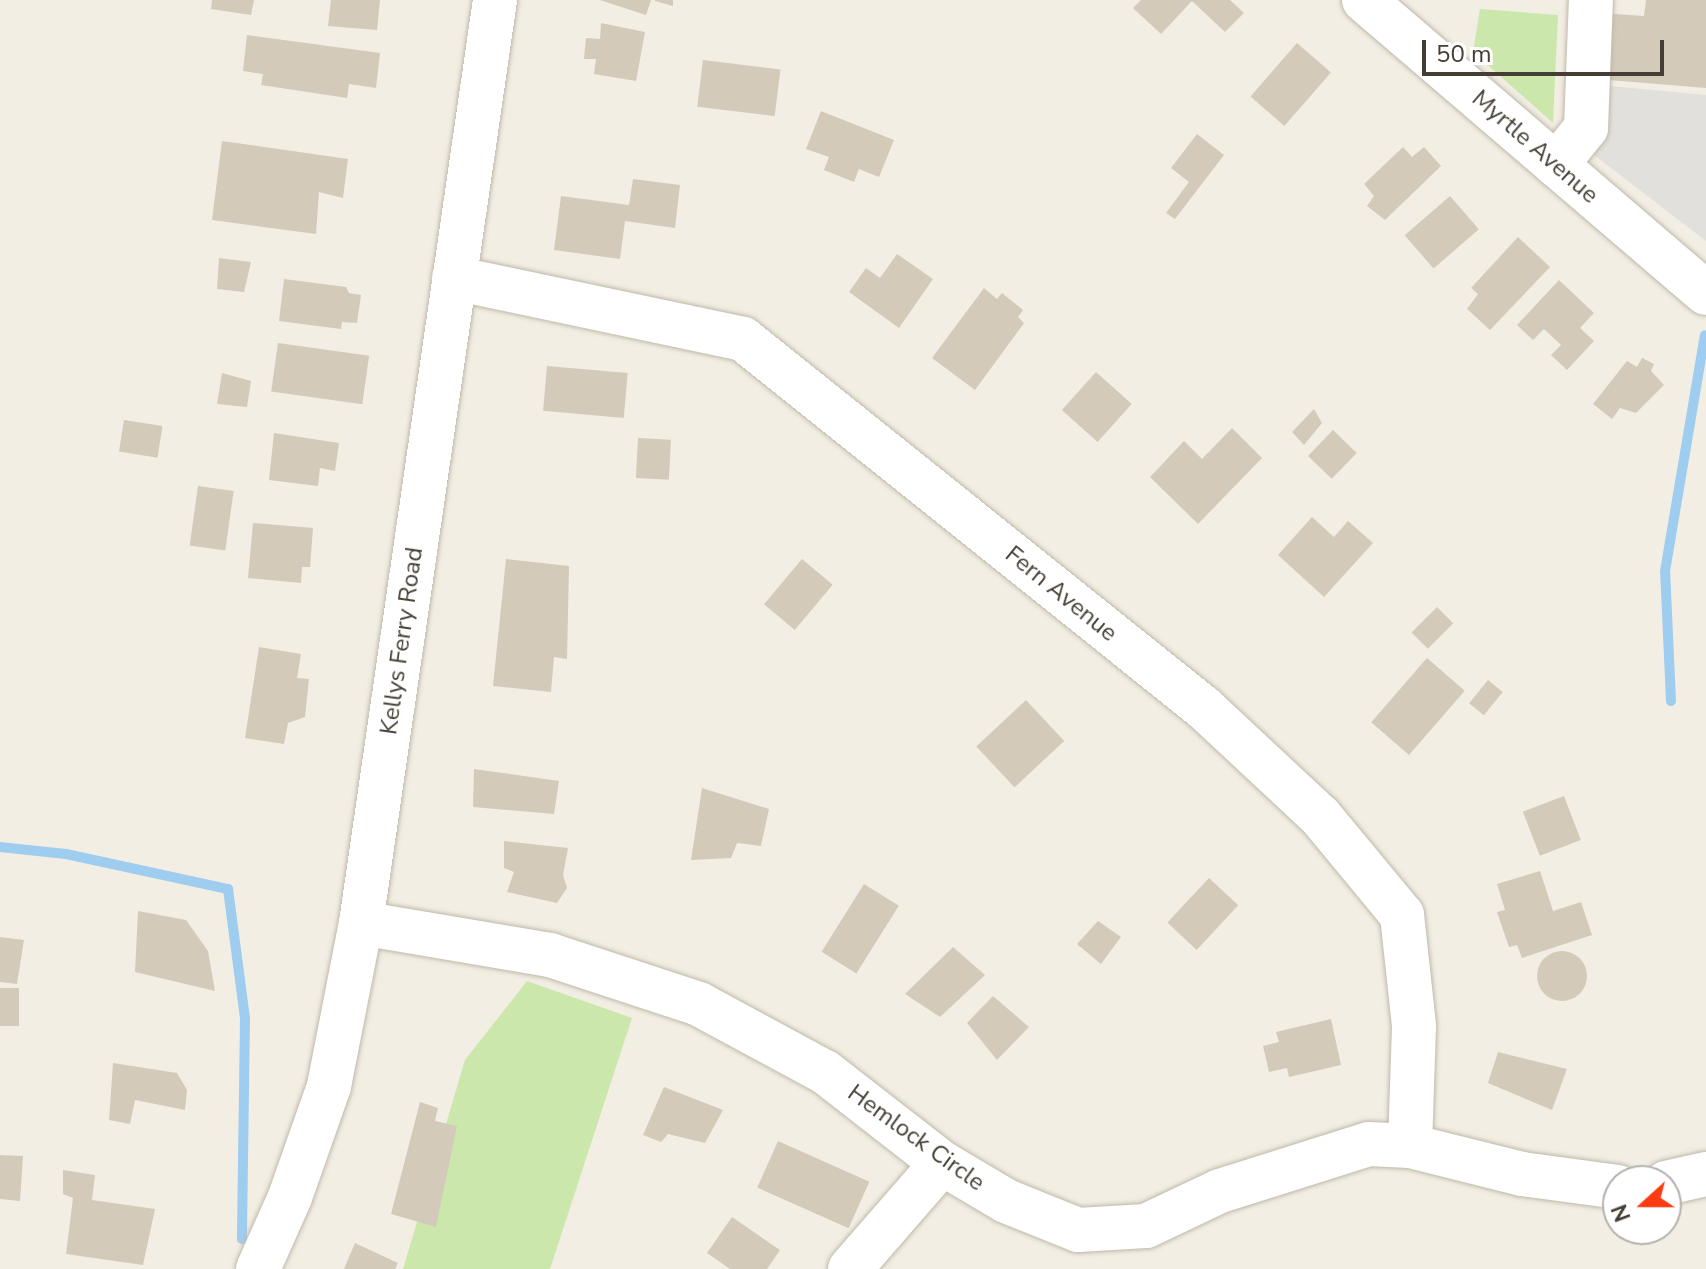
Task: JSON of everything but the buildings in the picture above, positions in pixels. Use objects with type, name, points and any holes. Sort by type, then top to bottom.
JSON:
[{"type":"street","name":"Kellys Ferry Road","points":[[258,1269],[290,1197],[329,1086],[361,923],[495,0]]},
{"type":"street","name":"Myrtle Avenue","points":[[1364,0],[1706,293]]},
{"type":"street","points":[[1556,165],[1586,128],[1591,0]]},
{"type":"street","name":"Fern Avenue","points":[[454,278],[743,339],[1204,708],[1320,816],[1402,915],[1414,1026],[1410,1146]]},
{"type":"street","name":"Hemlock Circle","points":[[361,923],[550,955],[699,1004],[825,1072],[942,1163],[1006,1201],[1078,1230],[1146,1226],[1220,1191],[1369,1144],[1410,1146],[1522,1174],[1602,1185]]},
{"type":"street","points":[[850,1269],[942,1163]]},
{"type":"street","points":[[1682,1179],[1706,1174]]},
{"type":"green space","points":[[1480,9],[1558,15],[1553,123],[1473,52]]},
{"type":"green space","points":[[527,981],[632,1018],[550,1269],[403,1269],[465,1060]]},
{"type":"shaded area","points":[[1578,83],[1706,95],[1706,241],[1581,145]]},
{"type":"waterway","points":[[1671,701],[1665,571],[1705,335]]},
{"type":"waterway","points":[[0,847],[66,854],[228,889],[245,1018],[242,1239]]}]
